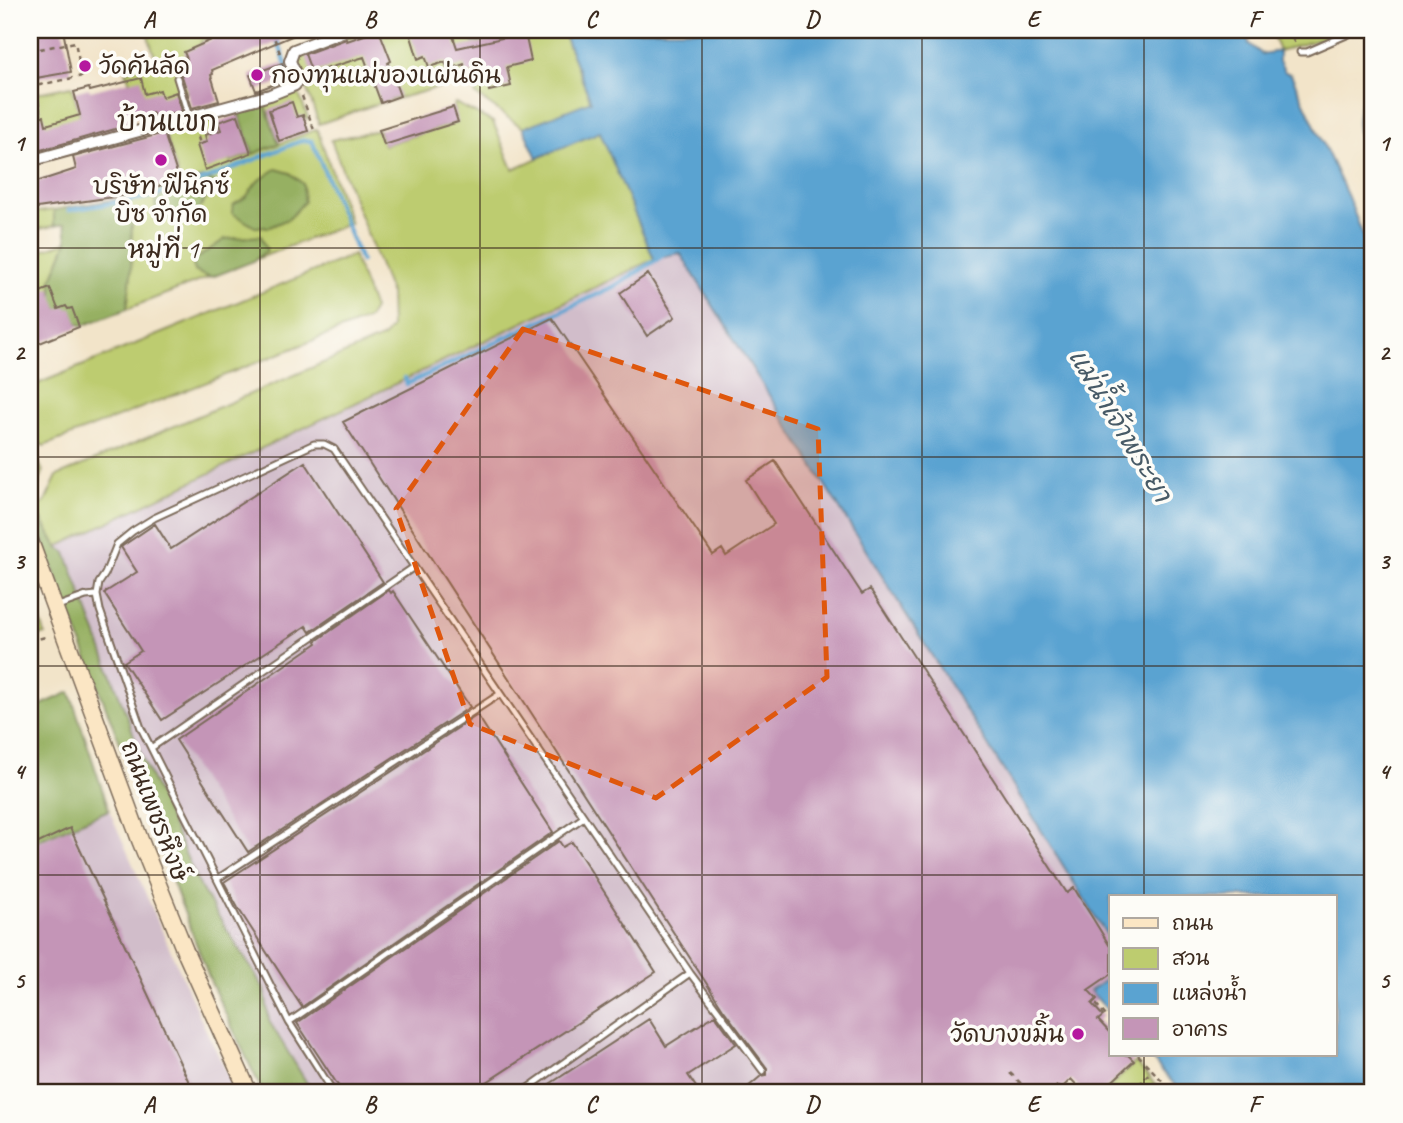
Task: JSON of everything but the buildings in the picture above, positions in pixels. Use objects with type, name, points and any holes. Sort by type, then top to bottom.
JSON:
[{"type":"main road","name":"ถนนเพชรหึงษ์","points":[[30,541],[145,852],[185,951],[249,1093]]},
{"type":"street","points":[[30,161],[270,95],[298,83],[290,61],[294,50],[347,30]]},
{"type":"lane","points":[[1300,52],[1307,52],[1358,30]]},
{"type":"lane","points":[[177,78],[190,118]]},
{"type":"lane","points":[[334,1093],[289,1022],[150,748],[141,729],[97,595],[99,583],[114,550],[122,539],[133,531],[154,518],[314,444],[324,444],[334,449],[690,973],[763,1071]]},
{"type":"lane","points":[[150,748],[414,567]]},
{"type":"lane","points":[[55,607],[78,598],[97,595]]},
{"type":"lane","points":[[217,879],[500,694]]},
{"type":"lane","points":[[289,1022],[584,817]]},
{"type":"lane","points":[[521,1093],[690,973]]},
{"type":"path","points":[[271,30],[280,53]]},
{"type":"path","points":[[1287,30],[1300,52]]},
{"type":"path","points":[[30,51],[75,42],[82,76],[30,87]]},
{"type":"path","points":[[298,83],[316,133]]},
{"type":"path","points":[[190,118],[200,144]]},
{"type":"path","points":[[30,641],[52,635]]},
{"type":"path","points":[[1096,1004],[1109,1020]]},
{"type":"path","points":[[1139,1056],[1169,1088]]},
{"type":"path","points":[[1150,1093],[1141,1081],[1153,1070]]},
{"type":"path","points":[[1010,1073],[1031,1093]]},
{"type":"highlighted area","points":[[523,329],[818,429],[827,677],[656,798],[470,724],[396,509]]},
{"type":"shaded area","points":[[680,252],[1109,939],[1109,977],[1090,991],[999,1078],[994,1074],[974,1093],[282,1093],[195,918],[57,547],[654,259]]},
{"type":"shaded area","points":[[109,810],[203,1024],[237,1093],[30,1093],[30,844]]},
{"type":"green space","points":[[146,30],[227,30],[201,41],[203,48],[190,91],[143,106],[125,72],[156,60]]},
{"type":"green space","points":[[352,30],[562,30],[591,102],[523,128],[476,95],[471,79],[377,104],[319,124],[296,58],[297,54],[352,33],[353,35]]},
{"type":"green space","points":[[1270,30],[1341,30],[1321,39],[1279,51]]},
{"type":"green space","points":[[72,86],[82,122],[69,125],[74,146],[49,151],[32,94]]},
{"type":"green space","points":[[297,89],[308,118],[297,123],[292,107],[269,114],[263,99]]},
{"type":"green space","points":[[263,99],[279,144],[253,154],[236,106]]},
{"type":"green space","points":[[455,103],[493,122],[513,169],[600,131],[654,259],[57,547],[35,507],[45,502],[57,476],[384,337],[391,328],[390,292],[331,140],[379,130],[384,145],[457,122],[453,107]]},
{"type":"green space","points":[[214,113],[231,162],[317,129],[350,223],[127,309],[131,274],[130,197],[180,182],[163,127]]},
{"type":"green space","points":[[276,169],[290,173],[303,184],[304,202],[290,218],[270,227],[255,227],[232,213],[233,205],[246,197],[257,182]]},
{"type":"green space","points":[[202,178],[218,183],[200,207],[179,225],[156,211],[155,199],[178,185]]},
{"type":"green space","points":[[130,197],[131,274],[127,309],[82,326],[52,305],[52,279],[67,242],[65,224],[54,226],[54,210]]},
{"type":"green space","points":[[54,210],[54,226],[30,231],[30,213]]},
{"type":"green space","points":[[261,236],[267,250],[254,261],[212,277],[194,271],[193,261],[225,239]]},
{"type":"green space","points":[[67,242],[52,279],[52,293],[30,300],[30,254]]},
{"type":"green space","points":[[353,255],[374,309],[368,319],[44,446],[30,439],[30,387]]},
{"type":"green space","points":[[30,459],[39,463],[43,472],[38,486],[30,489]]},
{"type":"green space","points":[[36,510],[57,547],[66,553],[144,762],[200,887],[265,990],[269,1021],[313,1093],[263,1093],[212,985],[47,553]]},
{"type":"green space","points":[[30,589],[45,634],[30,638]]},
{"type":"green space","points":[[70,692],[109,810],[30,844],[30,710]]},
{"type":"green space","points":[[1136,1062],[1162,1093],[1103,1093]]},
{"type":"water","points":[[470,30],[503,30],[504,35],[473,42]]},
{"type":"water","name":"แม่น้ำเจ้าพระยา","points":[[562,30],[1246,30],[1249,44],[1262,54],[1279,51],[1279,61],[1285,72],[1291,74],[1348,197],[1373,261],[1373,1093],[1182,1093],[1149,1056],[1336,1056],[1336,895],[1109,895],[1109,939],[680,253],[654,259],[600,132],[537,158],[523,128],[591,101]]},
{"type":"water","points":[[1373,87],[1373,150],[1361,138],[1358,120],[1362,101]]},
{"type":"water","points":[[1109,977],[1109,1012],[1090,991]]},
{"type":"waterway","points":[[274,30],[291,79]]},
{"type":"waterway","points":[[69,210],[144,198],[194,184],[303,140],[312,141],[361,261]]},
{"type":"waterway","points":[[405,378],[407,384],[617,285],[662,256]]},
{"type":"place","name":"วัดคันลัด","points":[[85,66]]},
{"type":"place","name":"กองทุนแม่ของแผ่นดิน","points":[[257,75]]},
{"type":"place","name":"บริษัท ฟีนิกซ์ บิซ จำกัด","points":[[161,160]]},
{"type":"place","name":"วัดบางขมิ้น","points":[[1078,1034]]},
{"type":"district","name":"บ้านแขก","points":[[167,121]]},
{"type":"district","name":"หมู่ที่ 1","points":[[163,249]]}]
